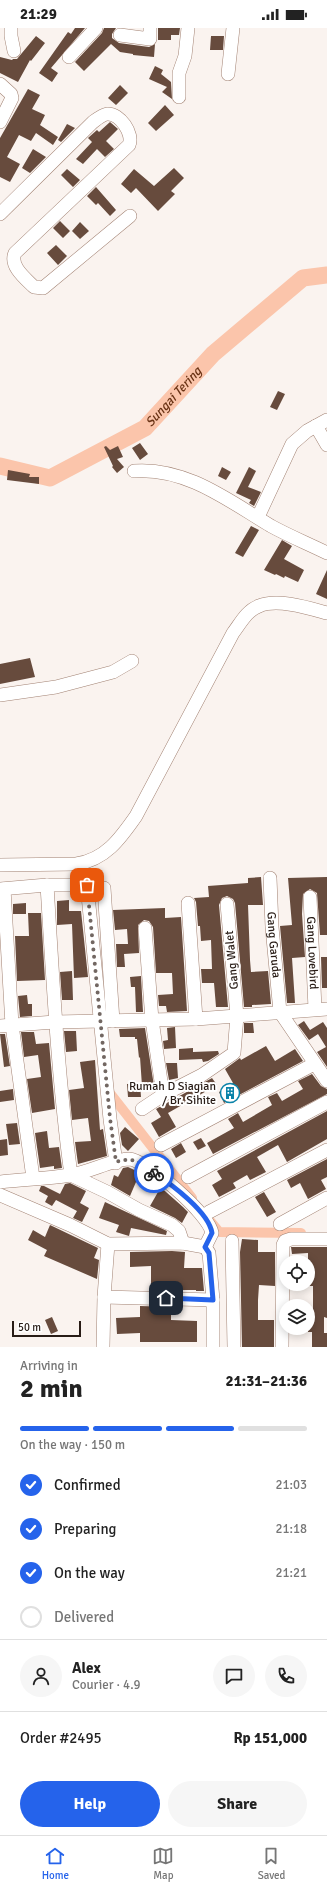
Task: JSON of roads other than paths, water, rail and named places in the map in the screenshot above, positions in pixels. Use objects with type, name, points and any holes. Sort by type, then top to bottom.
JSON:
[{"type":"street","points":[[11,28],[14,51]]},
{"type":"street","points":[[69,57],[96,28]]},
{"type":"street","points":[[120,35],[150,39],[150,28]]},
{"type":"street","points":[[179,97],[179,73],[185,56],[188,28]]},
{"type":"street","points":[[228,74],[233,28]]},
{"type":"street","points":[[0,84],[11,94],[12,98],[0,122]]},
{"type":"street","points":[[0,214],[93,122],[103,115],[110,114],[123,123],[127,129],[132,138],[129,145],[15,253],[14,262],[18,271],[34,287],[43,288],[130,216]]},
{"type":"street","points":[[258,517],[292,444],[322,423],[327,445]]},
{"type":"street","points":[[134,471],[147,470],[187,479],[230,500],[272,526],[327,553]]},
{"type":"street","points":[[0,865],[76,864],[86,863],[103,855],[122,835],[136,816],[233,633],[247,615],[258,606],[280,604],[327,613]]},
{"type":"street","points":[[0,695],[56,687],[113,672],[132,661]]},
{"type":"street","name":"Gang Garuda","points":[[270,878],[272,927],[280,1012]]},
{"type":"street","points":[[47,885],[55,1022],[65,1131],[71,1175]]},
{"type":"street","points":[[33,1178],[6,1026],[2,889],[47,885],[87,886],[106,1021]]},
{"type":"street","points":[[104,888],[106,1021],[110,1118],[116,1162]]},
{"type":"street","name":"Gang Lovebird","points":[[310,897],[324,1009]]},
{"type":"street","points":[[188,903],[196,1019]]},
{"type":"street","name":"Gang Walet","points":[[163,1095],[202,1075],[234,1053],[237,1016],[227,904]]},
{"type":"street","points":[[142,1109],[163,1095],[152,1020],[145,928]]},
{"type":"street","points":[[6,1026],[55,1022],[196,1019],[324,1009]]},
{"type":"street","points":[[280,1012],[327,1081]]},
{"type":"street","points":[[161,1145],[314,1064]]},
{"type":"street","points":[[188,1177],[327,1102]]},
{"type":"street","points":[[209,1212],[327,1150]]},
{"type":"street","points":[[0,1182],[71,1175],[116,1162],[136,1160],[187,1198],[211,1229],[212,1235],[205,1247]]},
{"type":"street","points":[[71,1175],[172,1225],[179,1231],[182,1243]]},
{"type":"street","points":[[0,1195],[70,1225],[108,1244],[182,1243],[205,1247],[209,1253],[213,1300],[213,1347]]},
{"type":"street","points":[[280,1224],[327,1198]]},
{"type":"street","points":[[282,1347],[283,1245],[285,1241],[291,1239],[327,1239]]},
{"type":"street","points":[[232,1241],[234,1347]]},
{"type":"street","points":[[103,1347],[104,1297],[108,1244]]},
{"type":"street","points":[[104,1297],[213,1300]]},
{"type":"waterway","name":"Sungai Tering","points":[[0,466],[50,478],[145,428],[213,354],[303,278],[327,275]]},
{"type":"waterway","points":[[109,1088],[109,1092],[192,1198]]},
{"type":"waterway","points":[[210,1221],[219,1232],[301,1233]]},
{"type":"place","name":"Rumah D Siagian / Br. Sihite","points":[[230,1093]]}]
